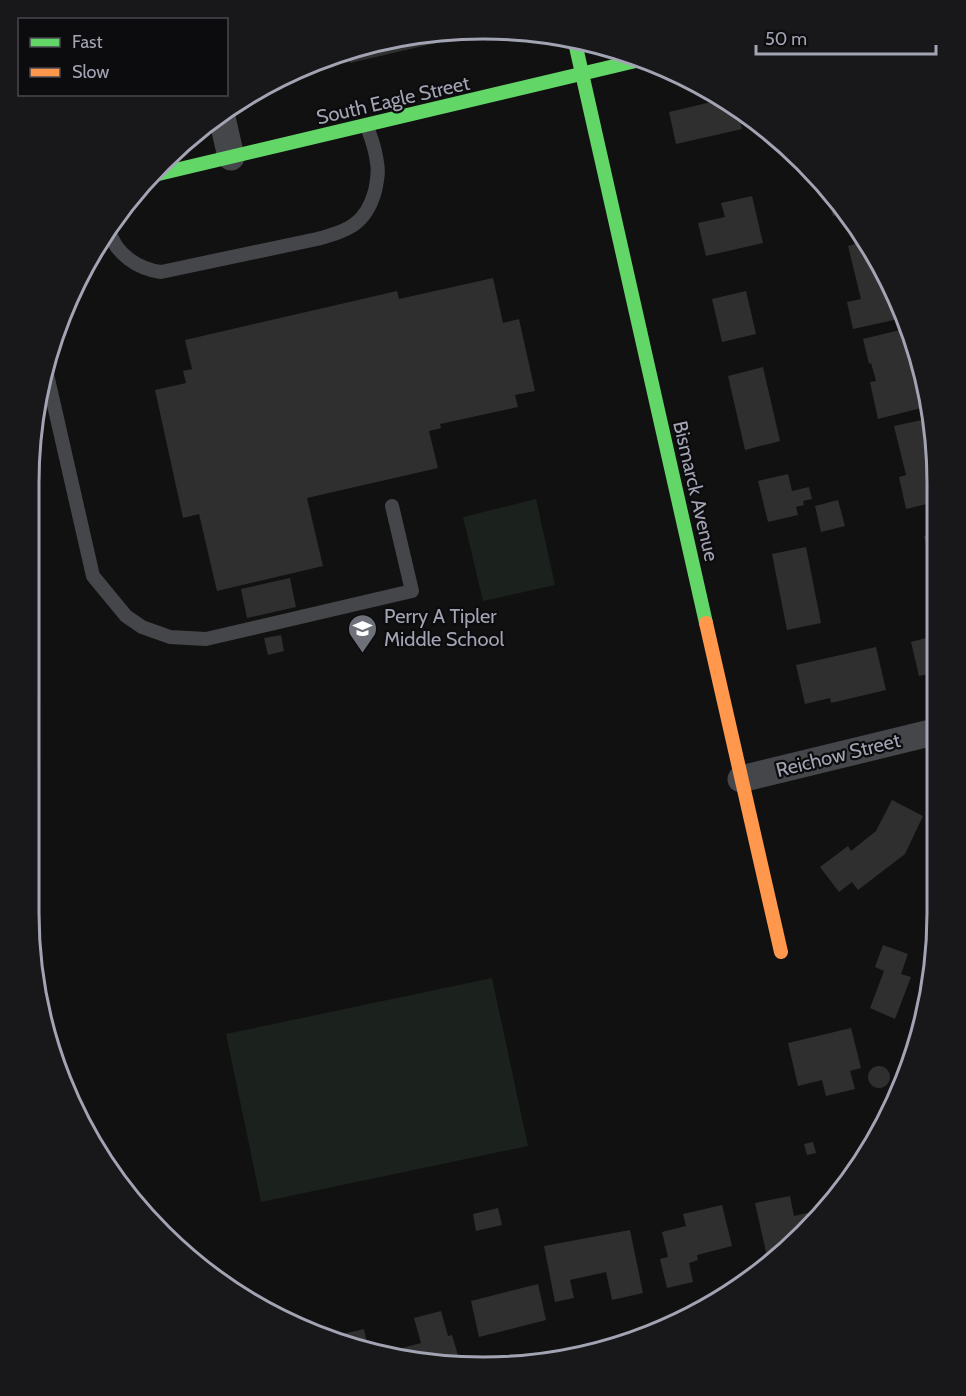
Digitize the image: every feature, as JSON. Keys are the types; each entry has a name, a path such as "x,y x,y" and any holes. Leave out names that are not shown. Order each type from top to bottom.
{"street":[{"name":"Bismarck Avenue","path":"577,49 780,952"},
{"name":"South Eagle Street","path":"166,173 627,63"},
{"path":"223,123 231,158"},
{"name":"Reichow Street","path":"741,779 927,734"}],"lane":[{"path":"113,237 129,260 161,272 317,239 343,231 353,226 368,211 378,177 378,162 367,126"},
{"path":"50,387 93,576 126,616 142,627 159,634 180,638 217,637 412,591 392,506"}],"shaded area":[{"path":"536,499 555,585 483,601 463,517"},
{"path":"492,978 528,1146 261,1202 226,1034"}],"building":[{"path":"436,43 350,63 349,60 368,54"},
{"path":"711,102 740,121 742,129 676,144 669,112"},
{"path":"752,196 763,243 706,256 698,223 725,217 721,203"},
{"path":"857,243 868,261 895,320 853,329 847,302 861,299 848,246"},
{"path":"493,278 503,323 519,319 535,391 515,395 518,407 440,424 441,428 429,431 438,468 307,498 323,566 217,591 199,514 183,518 155,390 186,383 183,371 192,369 185,340 397,291 399,299"},
{"path":"746,291 756,334 722,342 712,299"},
{"path":"899,330 912,368 920,408 878,419 870,382 876,381 863,339"},
{"path":"763,367 780,441 745,450 728,376"},
{"path":"922,420 926,454 927,504 906,509 899,477 906,475 894,426"},
{"path":"788,474 792,491 809,487 812,499 803,501 804,505 796,507 798,515 768,522 758,481"},
{"path":"838,500 845,526 821,532 815,506"},
{"path":"806,547 821,623 787,630 772,554"},
{"path":"290,578 296,607 247,618 241,589"},
{"path":"281,635 284,651 268,655 264,638"},
{"path":"927,638 927,674 919,676 911,642"},
{"path":"876,647 886,690 831,703 830,698 805,704 796,665"},
{"path":"892,800 923,816 905,854 858,890 852,882 839,892 820,867 848,846 851,851 876,831"},
{"path":"883,945 908,954 901,974 911,977 895,1019 870,1008 884,971 875,967"},
{"path":"851,1028 861,1068 850,1071 855,1089 826,1096 822,1080 798,1086 788,1043"},
{"path":"879,1066 887,1069 890,1077 887,1085 879,1088 871,1085 868,1077 871,1069"},
{"path":"813,1142 816,1153 807,1155 804,1144"},
{"path":"790,1196 794,1216 811,1212 767,1254 755,1203"},
{"path":"722,1205 732,1246 697,1255 698,1260 689,1263 693,1282 667,1288 660,1259 668,1257 662,1232 686,1226 683,1214"},
{"path":"498,1208 502,1225 476,1231 473,1214"},
{"path":"630,1230 643,1293 612,1300 606,1272 570,1280 574,1298 555,1302 544,1246"},
{"path":"538,1284 546,1320 479,1337 471,1301"},
{"path":"441,1311 448,1336 452,1335 458,1356 400,1349 421,1343 414,1318"},
{"path":"364,1329 367,1342 343,1334"}],"traffic: fast":[{"path":"577,49 706,623"},
{"path":"166,172 626,63"}],"traffic: slow":[{"path":"706,623 781,952"}],"place":[{"name":"Perry A Tipler Middle School","path":"363,654"}]}
